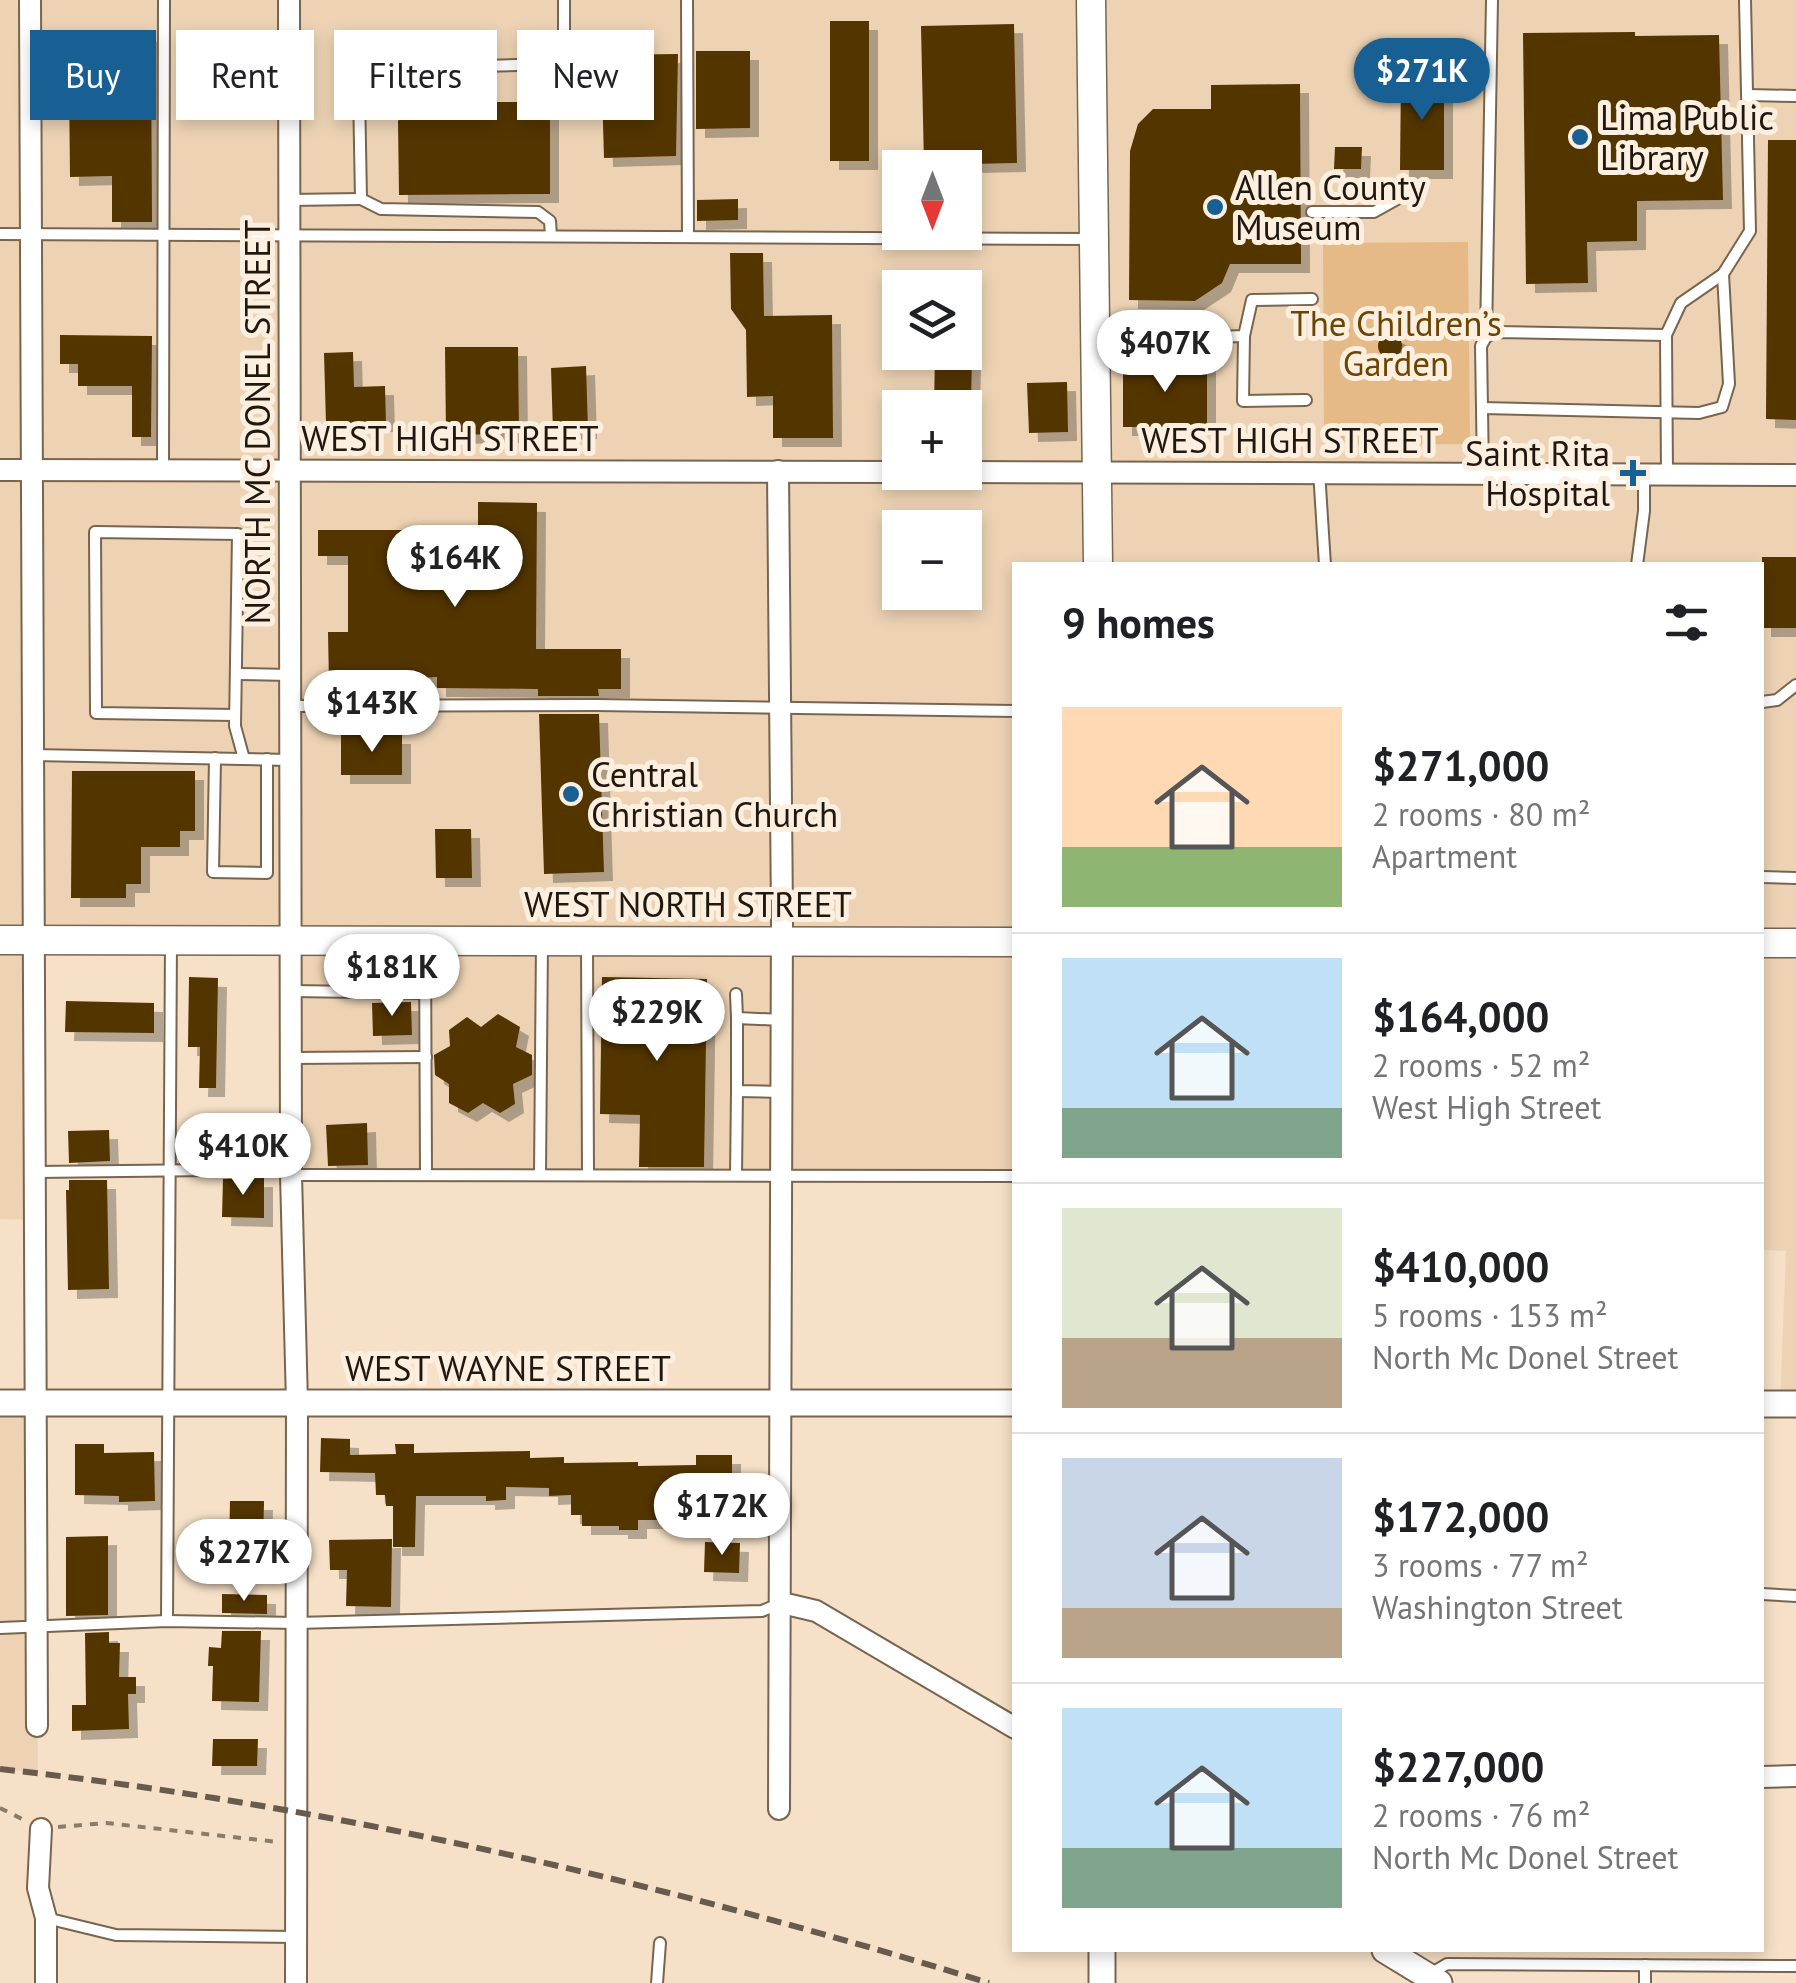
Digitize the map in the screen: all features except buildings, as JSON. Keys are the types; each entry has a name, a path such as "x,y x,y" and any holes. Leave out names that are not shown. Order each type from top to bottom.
{"main road":[{"path":"1091,0 1098,562"},
{"name":"WEST NORTH STREET","path":"0,940 1012,942"},
{"path":"1764,943 1796,943"}],"street":[{"path":"30,0 37,1726"},
{"name":"NORTH MC DONEL STREET","path":"289,0 290,1058 297,1403 296,1983"},
{"name":"WEST HIGH STREET","path":"0,470 882,472"},
{"path":"778,471 782,710 779,1810"},
{"name":"WEST HIGH STREET","path":"982,472 1796,474"},
{"name":"WEST WAYNE STREET","path":"0,1402 1012,1403"},
{"path":"1764,1404 1796,1404"},
{"path":"782,1602 816,1611 1012,1726"},
{"path":"1764,1776 1796,1776"},
{"path":"42,1829 38,1888 46,1918 46,1983"},
{"path":"1102,1952 1102,1983"},
{"path":"1387,1952 1433,1979"}],"lane":[{"path":"163,470 164,0"},
{"path":"361,199 359,92 374,69 553,64 564,50 564,0"},
{"path":"686,0 688,237"},
{"path":"1483,472 1481,346 1486,336 1489,246 1492,0"},
{"path":"1667,474 1666,335 1681,304 1723,274 1750,230 1744,0"},
{"path":"1748,94 1796,96"},
{"path":"1312,212 1374,212 1399,198"},
{"path":"289,200 361,199 380,210 538,212 550,221 551,236"},
{"path":"0,234 1095,239"},
{"path":"1482,408 1715,411 1725,402 1728,384 1723,274"},
{"path":"1306,400 1243,401 1244,336 1252,300 1312,299"},
{"path":"1486,336 1522,331 1666,335"},
{"path":"1095,341 1244,336"},
{"path":"1319,472 1324,562"},
{"path":"1638,562 1644,474"},
{"path":"235,715 96,714 95,532 238,534 235,715 244,759"},
{"path":"236,674 290,676"},
{"path":"1764,702 1777,700 1796,685"},
{"path":"290,706 596,705 1012,711"},
{"path":"33,755 290,760"},
{"path":"215,758 214,872 267,873 267,759"},
{"path":"1764,877 1796,878"},
{"path":"167,1621 171,940"},
{"path":"425,941 426,1174"},
{"path":"587,941 588,1174"},
{"path":"540,1174 542,942"},
{"path":"290,991 426,993"},
{"path":"736,994 736,1174"},
{"path":"737,1018 782,1020"},
{"path":"290,1058 426,1057"},
{"path":"738,1091 782,1092"},
{"path":"35,1172 1012,1176"},
{"path":"1764,1594 1796,1596"},
{"path":"0,1628 167,1621 296,1623 762,1612 782,1602"},
{"path":"46,1918 116,1935 296,1936"},
{"path":"658,1983 660,1943"},
{"path":"1433,1979 1447,1964 1796,1966"},
{"path":"1646,1966 1646,1983"}],"path":[{"path":"0,1808 42,1829 106,1824 297,1844"}],"shaded area":[{"path":"0,0 1796,0 1796,1404 1780,1404 1786,1251 1764,1250 1764,562 1012,562 1012,1181 782,1183 291,1175 290,941 35,940 35,1220 0,1219"},
{"path":"0,1403 36,1403 38,1773 0,1769"}],"green space":[{"name":"The Children’s Garden","path":"1468,242 1470,444 1324,445 1323,243"}],"railway":[{"path":"0,1769 251,1804 500,1853 746,1913 989,1983"}],"place":[{"name":"Lima Public Library","path":"1580,137"},
{"name":"Allen County Museum","path":"1215,207"},
{"name":"Saint Rita Hospital","path":"1633,473"},
{"name":"Central Christian Church","path":"571,794"}]}
